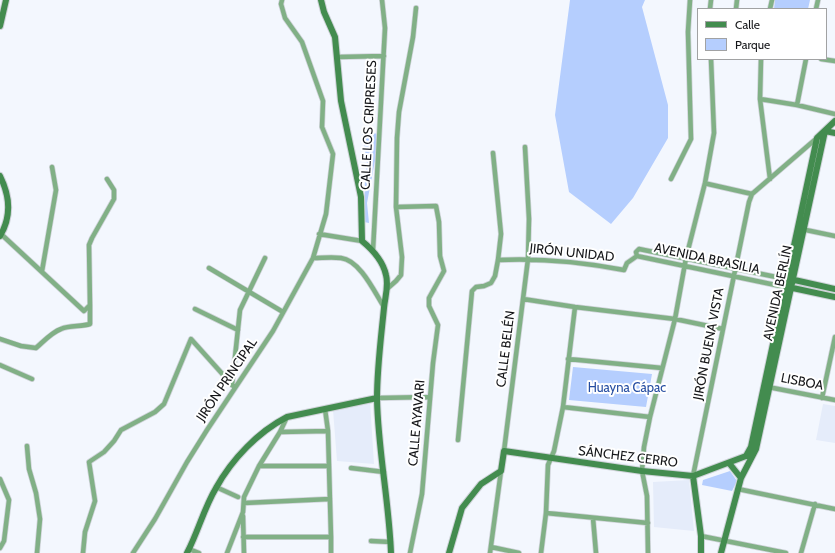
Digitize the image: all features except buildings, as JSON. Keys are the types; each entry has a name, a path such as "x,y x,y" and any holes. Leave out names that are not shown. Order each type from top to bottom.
{"street":[{"path":"0,26 6,0"},
{"name":"JIRÓN PRINCIPAL","path":"133,553 155,519 187,462 283,312 312,258 326,214 333,154 322,127 323,101 302,42 285,18 281,4 282,0"},
{"path":"321,0 324,12 335,37 341,101 361,197 362,241"},
{"name":"CALLE LOS CRIPRESES","path":"373,250 386,28 382,0"},
{"path":"671,179 691,139 688,32 690,0"},
{"path":"388,288 401,275 402,257 396,207 397,138 399,112 413,37 416,8"},
{"path":"338,57 384,56"},
{"path":"648,553 647,496 642,471 644,447 650,417 675,319 684,266 705,183 714,133 711,60"},
{"path":"761,60 760,99 770,179"},
{"path":"797,105 806,60"},
{"path":"760,99 797,105 835,114"},
{"path":"708,184 752,194 835,121"},
{"path":"825,131 835,133"},
{"name":"AVENIDA BERLÍN","path":"800,229 825,131"},
{"name":"AVENIDA BERLÍN","path":"721,553 741,478 749,457 756,449 817,138"},
{"name":"CALLE BELÉN","path":"490,553 528,259 529,219 525,147"},
{"path":"458,440 472,291 476,287 491,283 495,276 498,260 501,234 493,153"},
{"path":"42,271 56,190 52,167"},
{"path":"0,176 7,193 9,206 9,211 1,235 84,311 90,305"},
{"path":"0,339 21,346 36,348 56,331 62,328 82,327 90,324 89,245 114,199 114,190 107,179"},
{"name":"JIRÓN BUENA VISTA","path":"694,476 735,268 752,194"},
{"name":"CALLE AYAVARI","path":"396,207 436,206 439,222 440,256 444,271 431,296 429,306 438,325 422,494 410,553"},
{"path":"800,229 835,236"},
{"path":"319,234 362,241 373,250 386,274 388,288 384,307 378,363 377,398 379,437 384,472 391,553"},
{"name":"AVENIDA BRASILIA","path":"835,289 639,249 636,252 637,256 835,297"},
{"name":"JIRÓN UNIDAD","path":"498,260 528,259 591,264 624,270 626,263 637,256"},
{"path":"234,387 240,310 265,258"},
{"path":"312,258 343,258 355,265 362,272 384,307"},
{"path":"209,268 283,312"},
{"path":"523,299 675,319 723,329"},
{"path":"541,553 546,513 548,465 554,451 563,407 575,307"},
{"path":"195,308 238,330"},
{"path":"822,398 834,350 835,337"},
{"path":"82,553 85,532 95,501 89,462 104,452 121,430 155,412 164,404 191,339 234,387"},
{"path":"568,359 662,368"},
{"path":"0,366 32,379"},
{"name":"LISBOA","path":"767,387 835,400"},
{"path":"199,553 188,551 216,487 240,455 259,435 274,424 287,417 377,398 430,397"},
{"path":"563,407 650,417"},
{"path":"325,409 328,431 331,553"},
{"path":"244,553 244,497 259,466 280,432 287,417"},
{"path":"280,432 328,431"},
{"path":"27,446 29,469 36,493 40,519 37,553"},
{"name":"SÁNCHEZ CERRO","path":"504,451 642,471 694,476 749,457"},
{"path":"730,463 741,478"},
{"path":"259,466 328,466"},
{"path":"351,468 384,472"},
{"path":"449,553 462,508 481,484 501,470"},
{"path":"694,476 701,536 701,553"},
{"path":"0,479 9,500 4,541 0,548"},
{"path":"216,487 238,497"},
{"path":"738,489 835,509"},
{"path":"244,503 330,499"},
{"path":"801,553 815,504"},
{"path":"227,553 243,512"},
{"path":"546,513 648,523"},
{"path":"593,518 596,553"},
{"path":"701,536 786,553"},
{"path":"243,537 331,537"},
{"path":"371,541 391,542"},
{"path":"491,547 519,553"}],"shaded area":[{"path":"370,402 374,464 337,461 333,410"},
{"path":"823,404 835,406 835,443 816,440"},
{"path":"689,480 694,531 654,527 653,482"}],"green space":[{"path":"570,0 645,0 642,7 668,105 668,138 633,198 611,224 569,192 555,115"},
{"path":"775,0 810,0 808,8 774,8"},
{"path":"362,132 380,134 367,203 369,223 364,222 367,163"},
{"name":"Huayna Cápac","path":"573,367 652,374 646,407 569,400"},
{"path":"730,471 737,481 732,491 702,485 703,480"}]}
